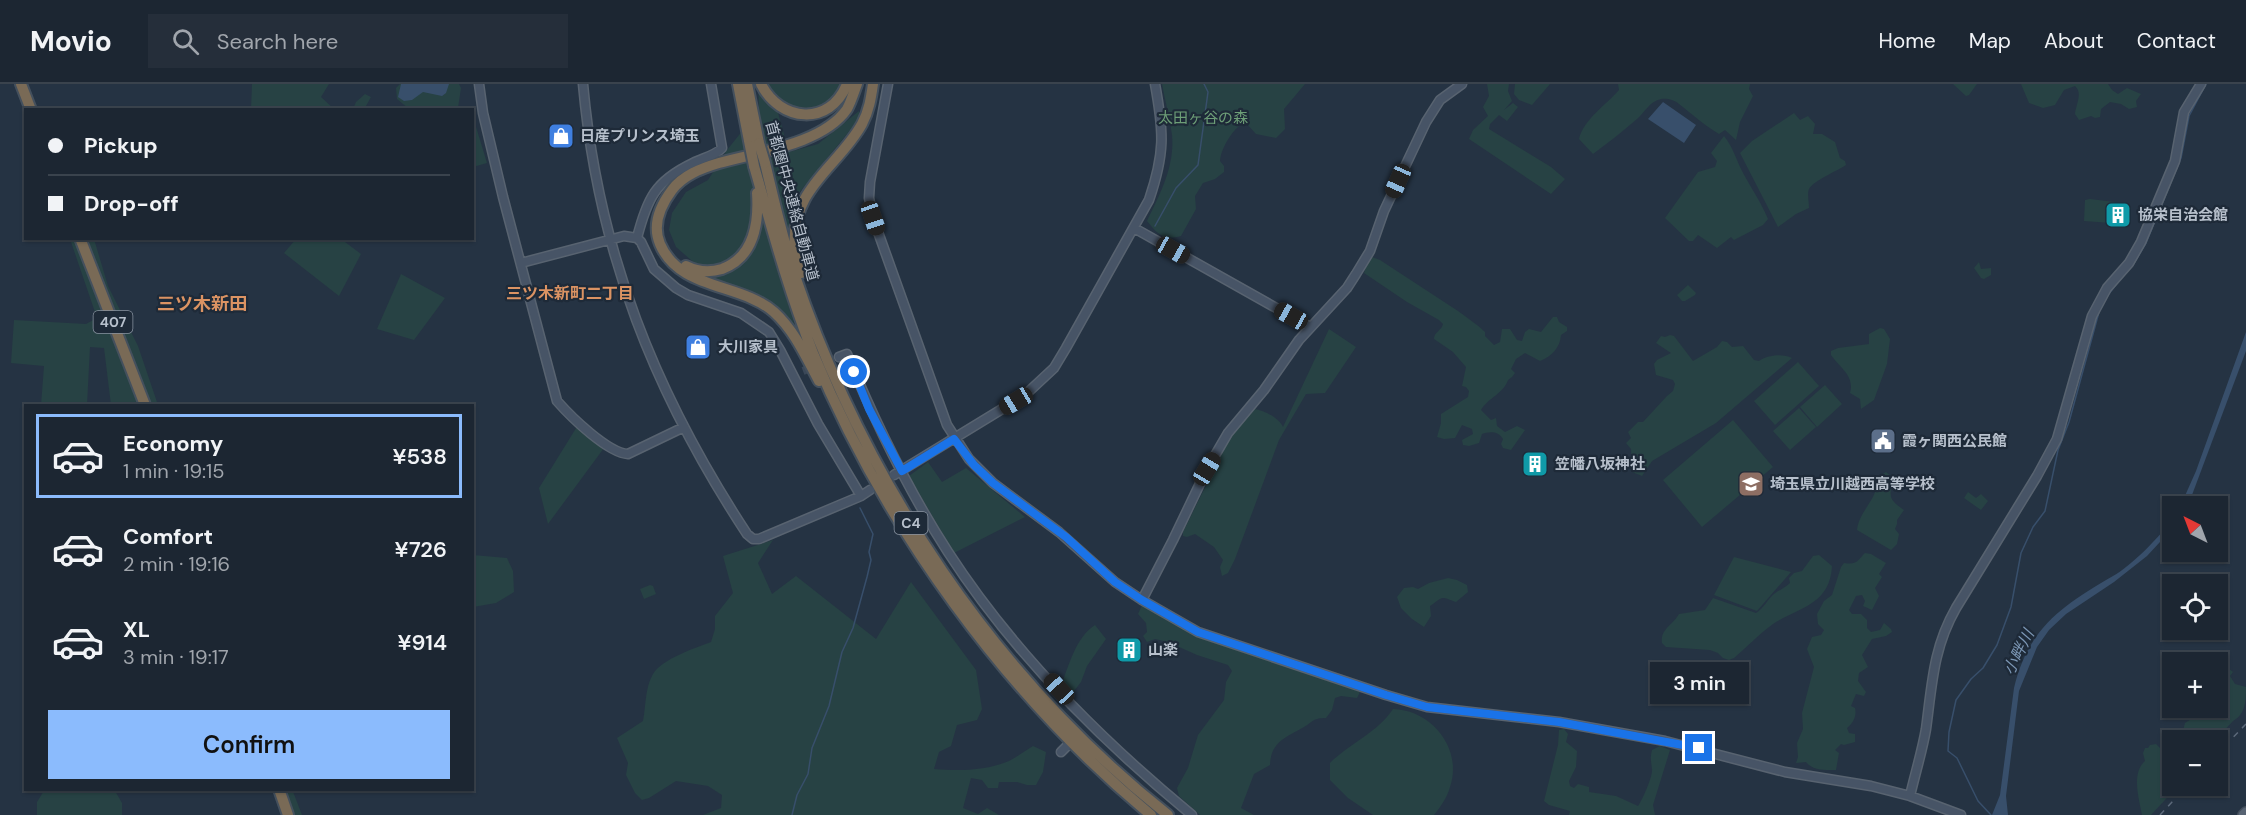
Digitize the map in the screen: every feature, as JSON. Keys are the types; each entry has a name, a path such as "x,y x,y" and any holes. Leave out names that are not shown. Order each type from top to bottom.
{"highway":[{"path":"21,84 30,108"},
{"name":"首都圏中央連絡自動車道","path":"738,84 755,144 790,291 813,352 874,477 912,543 989,649 1050,719 1108,777 1151,815"},
{"name":"首都圏中央連絡自動車道","path":"747,84 755,144"},
{"path":"761,84 770,99 782,109 795,114 808,115 833,105 843,94 847,84"},
{"path":"857,84 847,109 833,124 813,136 690,174 675,186 665,199 658,216 657,236 664,252 675,266 699,279 749,297 773,311 792,332 874,477"},
{"path":"760,165 755,228 750,244 742,256 729,266 716,271 702,272 687,267 668,248 663,232 663,216 673,197 683,187 699,177 732,164 818,139 844,120 854,106 863,84"},
{"path":"812,321 795,245 797,218 809,188 862,124 871,103 873,84"},
{"name":"首都圏中央連絡自動車道","path":"760,165 812,321 860,432 893,494 970,610 1034,688 1068,724 1168,815"},
{"name":"407","path":"81,240 145,404"},
{"path":"280,791 288,815"}],"street":[{"path":"479,84 483,113 498,176 557,401 567,413 613,450 623,454 628,454 682,428"},
{"path":"583,84 595,178 609,240 628,300 652,363 682,428 747,534 753,539 759,539 861,496 870,490"},
{"path":"637,238 647,203 663,182 684,167 717,153 722,148 711,84"},
{"path":"888,84 869,198 884,249 944,418 954,439 974,465 993,483 1059,532 1107,575 1142,600 1198,632 1427,707 1533,719 1665,741 1785,772 1861,784 1910,796 1961,815"},
{"path":"898,473 1025,395 1054,368 1149,200 1163,145 1162,120 1155,84"},
{"path":"1142,600 1207,469 1228,433 1264,390 1310,327 1347,288 1370,251 1388,202 1426,123 1440,100 1461,84"},
{"path":"1910,796 1925,730 1934,662 1945,630 2057,439 2092,316 2107,288 2129,263 2141,242 2175,161 2184,112 2201,84"},
{"path":"1134,228 1310,327"},
{"path":"521,263 624,236 637,238 642,242 654,269 676,288 688,295 741,313 769,332 794,375 818,424 861,496"},
{"path":"839,357 847,354 898,473 948,552 986,605 1034,663 1091,724 1142,774 1192,815"},
{"path":"794,375 803,371"},
{"path":"1083,731 1091,724"}],"green space":[{"path":"252,84 329,84 321,97 333,108 251,108"},
{"path":"400,84 459,84 461,88 458,108 408,108 397,99 396,88"},
{"path":"758,84 844,84 830,101 811,109 791,108 773,95 789,152 818,144 859,111 860,118 798,194 792,229 773,257 796,329 774,307 714,280 676,247 669,230 672,213 686,192 708,180 727,150 759,110"},
{"name":"太田ヶ谷の森","path":"1162,84 1305,84 1284,109 1285,129 1276,138 1256,134 1245,122 1232,134 1221,156 1220,161 1224,166 1224,172 1215,179 1203,183 1195,196 1196,209 1181,236 1170,238 1154,230 1147,221 1165,180 1171,158 1172,135"},
{"path":"1487,84 1509,84 1508,91 1512,101 1504,110 1513,103 1518,107 1507,121 1499,115 1490,124 1489,129 1551,167 1565,179 1551,194 1469,139 1473,130 1488,116 1483,107 1489,96"},
{"path":"1515,84 1550,84 1532,105 1519,100 1514,94"},
{"path":"1618,84 1750,84 1749,89 1753,96 1740,122 1736,140 1725,130 1719,134 1714,131 1675,101 1663,99 1651,104 1637,119 1593,154 1579,139 1590,119 1619,90"},
{"path":"1953,84 1977,84 1966,96"},
{"path":"2021,84 2108,84 2118,94 2127,88 2141,94 2136,101 2137,107 2129,109 2121,104 2110,102 2101,109 2100,117 2091,116 2079,120 2075,114 2079,92 2075,86 2064,90 2055,105 2043,108 2029,103"},
{"path":"365,94 371,97 367,108 353,108 356,102"},
{"path":"1794,113 1800,120 1808,116 1815,124 1813,134 1822,134 1835,142 1840,158 1845,161 1846,165 1811,186 1808,193 1809,208 1778,227 1740,153 1752,141"},
{"path":"474,120 487,163 474,167"},
{"path":"1724,136 1768,219 1763,225 1734,240 1731,237 1717,248 1698,235 1693,241 1689,241 1665,218 1698,172 1715,167 1717,161 1711,153"},
{"path":"2085,200 2115,202 2111,223 2084,221"},
{"path":"70,240 94,240 108,286 138,346 158,404 111,404 104,348 90,347 87,404 41,404 44,366 11,363 14,320 86,324 97,318"},
{"path":"295,240 342,240 361,254 339,296 284,253"},
{"path":"1372,257 1458,311 1485,332 1485,336 1494,345 1500,342 1502,329 1510,329 1517,340 1522,341 1525,332 1529,329 1541,332 1553,317 1557,317 1559,322 1567,327 1567,331 1561,335 1557,348 1548,357 1540,361 1525,353 1516,359 1511,369 1515,373 1481,410 1491,420 1496,418 1497,426 1505,432 1517,426 1525,430 1511,450 1503,448 1501,444 1503,439 1494,432 1482,434 1479,443 1463,445 1462,440 1473,434 1472,429 1462,425 1455,438 1437,437 1441,414 1468,397 1469,391 1462,386 1466,367 1453,352 1434,339 1443,324 1439,320 1364,273 1368,260"},
{"path":"1979,262 1981,269 1991,268 1991,275 1984,279 1974,268"},
{"path":"401,274 445,298 414,340 377,329"},
{"path":"1688,285 1696,293 1682,301 1677,295"},
{"path":"1880,328 1884,329 1890,339 1887,364 1874,400 1861,409 1860,399 1850,393 1849,377 1831,355 1831,351 1869,344 1869,334"},
{"path":"1329,329 1356,347 1325,393 1306,394 1279,440 1235,559 1228,573 1222,576 1220,567 1223,560 1214,547 1195,534 1183,536 1183,532 1230,437 1254,409 1271,415 1283,427"},
{"path":"1661,336 1674,336 1693,361 1717,347 1722,341 1732,347 1743,346 1754,360 1759,361 1775,355 1792,358 1716,423 1652,461 1642,476 1632,472 1631,449 1626,443 1631,438 1628,432 1638,422 1643,422 1673,391 1675,384 1673,380 1656,375 1654,364 1671,353 1656,343"},
{"path":"1798,362 1819,386 1775,425 1754,401"},
{"path":"1825,385 1842,404 1817,427 1800,407"},
{"path":"1799,408 1816,427 1790,450 1773,431"},
{"path":"1733,420 1773,467 1702,527 1663,480"},
{"path":"578,425 604,448 548,524 539,488"},
{"path":"928,462 942,482 966,468 1025,517 954,553 909,476"},
{"path":"1886,472 1893,478 1892,500 1904,510 1897,520 1895,529 1899,534 1897,544 1891,550 1857,530 1861,516 1873,498 1877,477"},
{"path":"1968,492 1976,498 1981,494 1988,501 1981,510 1964,498"},
{"path":"773,540 758,563 772,594 796,576 876,639 911,582 976,670 982,709 977,720 957,725 951,746 939,752 934,769 962,770 991,767 1009,761 1033,746 1046,752 1043,772 1036,785 999,782 998,788 988,788 982,780 971,778 963,808 978,814 987,808 999,815 703,815 721,808 722,795 708,786 676,781 642,800 635,793 626,775 628,763 617,738 643,721 648,685 657,669 679,655 711,642 715,629 715,616 733,593 723,556"},
{"path":"1865,553 1886,563 1879,574 1882,577 1875,588 1879,596 1872,610 1863,606 1865,601 1862,595 1856,596 1849,610 1852,614 1861,614 1867,620 1867,628 1871,632 1880,630 1884,623 1892,632 1872,639 1862,655 1868,667 1859,673 1858,681 1866,692 1864,696 1856,694 1851,706 1855,708 1855,717 1847,728 1849,733 1855,734 1855,742 1841,744 1835,750 1839,753 1836,770 1812,767 1806,762 1796,763 1797,743 1803,729 1802,713 1814,667 1807,649 1812,637 1821,635 1824,630 1818,624 1817,614 1824,601 1832,595 1844,563 1856,562"},
{"path":"474,555 507,558 513,571 514,592 496,603 474,607"},
{"path":"1819,555 1832,566 1826,589 1811,603 1773,624 1734,658 1729,660 1723,658 1710,650 1666,647 1662,643 1663,634 1679,614 1705,610 1713,598 1756,613 1774,594 1790,583 1789,578 1794,573 1802,571 1813,556"},
{"path":"1734,557 1791,572 1757,611 1714,595"},
{"path":"1448,578 1467,585 1468,592 1456,602 1442,598 1430,606 1431,616 1424,627 1401,608 1397,597 1404,588 1418,589 1429,583"},
{"path":"653,586 656,594 644,599 640,589"},
{"path":"1143,603 1171,619 1360,692 1357,698 1341,696 1335,698 1332,710 1326,718 1314,720 1277,745 1273,750 1270,765 1254,774 1241,808 1254,815 1200,815 1179,796 1177,788 1188,768 1198,735 1224,700 1226,682 1232,671 1228,665 1168,642 1155,639 1147,642 1143,636 1147,632 1146,623 1138,614"},
{"path":"1095,625 1106,639 1087,666 1081,682 1071,695 1061,686 1078,644 1088,630"},
{"path":"2228,668 2233,672 2230,676 2235,684 2246,687 2241,715 2224,730 2183,730 2185,723 2193,718 2228,718"},
{"path":"1393,709 1420,716 1432,724 1448,746 1453,773 1447,795 1434,815 1373,815 1348,798 1330,780 1330,763 1379,725"},
{"path":"1564,729 1568,734 1566,742 1577,751 1576,767 1569,781 1570,786 1574,788 1578,784 1589,787 1589,792 1616,796 1638,806 1651,777 1652,750 1660,746 1670,750 1653,805 1655,815 1569,815 1570,811 1549,805 1544,801 1558,745 1559,730"},
{"path":"2156,744 2160,748 2162,747 2162,796 2169,796 2151,815 2142,815 2137,779 2138,772 2145,761 2143,753 2150,745"},
{"path":"44,791 115,791 122,803 122,815 37,815 37,802"},
{"path":"279,791 293,791 302,815 286,815"}],"water":[{"path":"401,84 449,84 446,93 442,96 423,92 412,100 404,101 398,97"},
{"path":"1663,102 1696,125 1684,143 1648,119"},
{"path":"2246,332 2246,351 2192,496 2185,496"},
{"path":"2162,532 2162,540 2147,556 2114,582 2066,614 2049,630 2037,647 2019,691 2006,796 2008,815 1992,815 2000,795 2014,688 2028,649 2038,634 2063,608 2120,571"}],"waterway":[{"path":"1155,226 1176,188 1198,165 1208,92 1204,84"},
{"path":"2133,265 2146,243 2181,158 2189,116 2206,84"},
{"path":"2108,295 2118,282"},
{"path":"1991,815 1978,801 1957,758 1948,751 1949,732 1956,700 1971,679 1983,668 1997,645 2011,607 2021,553 2033,527 2045,511 2058,450 2069,422 2099,312"},
{"path":"792,815 797,795 808,774 812,748 829,706 842,652 853,628 871,560 869,552 873,534 860,508"}],"tunnel":[{"path":"803,371 839,357"}],"railway":[{"path":"2228,743 2246,724"},
{"path":"2160,815 2178,796"}],"place":[{"name":"日産プリンス埼玉","path":"561,136"},
{"name":"協栄自治会館","path":"2118,215"},
{"name":"大川家具","path":"698,347"},
{"name":"霞ヶ関西公民館","path":"1883,441"},
{"name":"笠幡八坂神社","path":"1535,464"},
{"name":"埼玉県立川越西高等学校","path":"1751,484"},
{"name":"山楽","path":"1129,650"}],"district":[{"name":"三ツ木新町二丁目","path":"570,293"},
{"name":"三ツ木新田","path":"202,304"}],"route":[{"path":"854,372 869,409 902,471 954,439 974,465 993,483 1066,537 1115,582 1198,632 1427,707 1559,722 1699,748"}],"water label":[{"name":"小畔川","path":"2018,652"}]}
